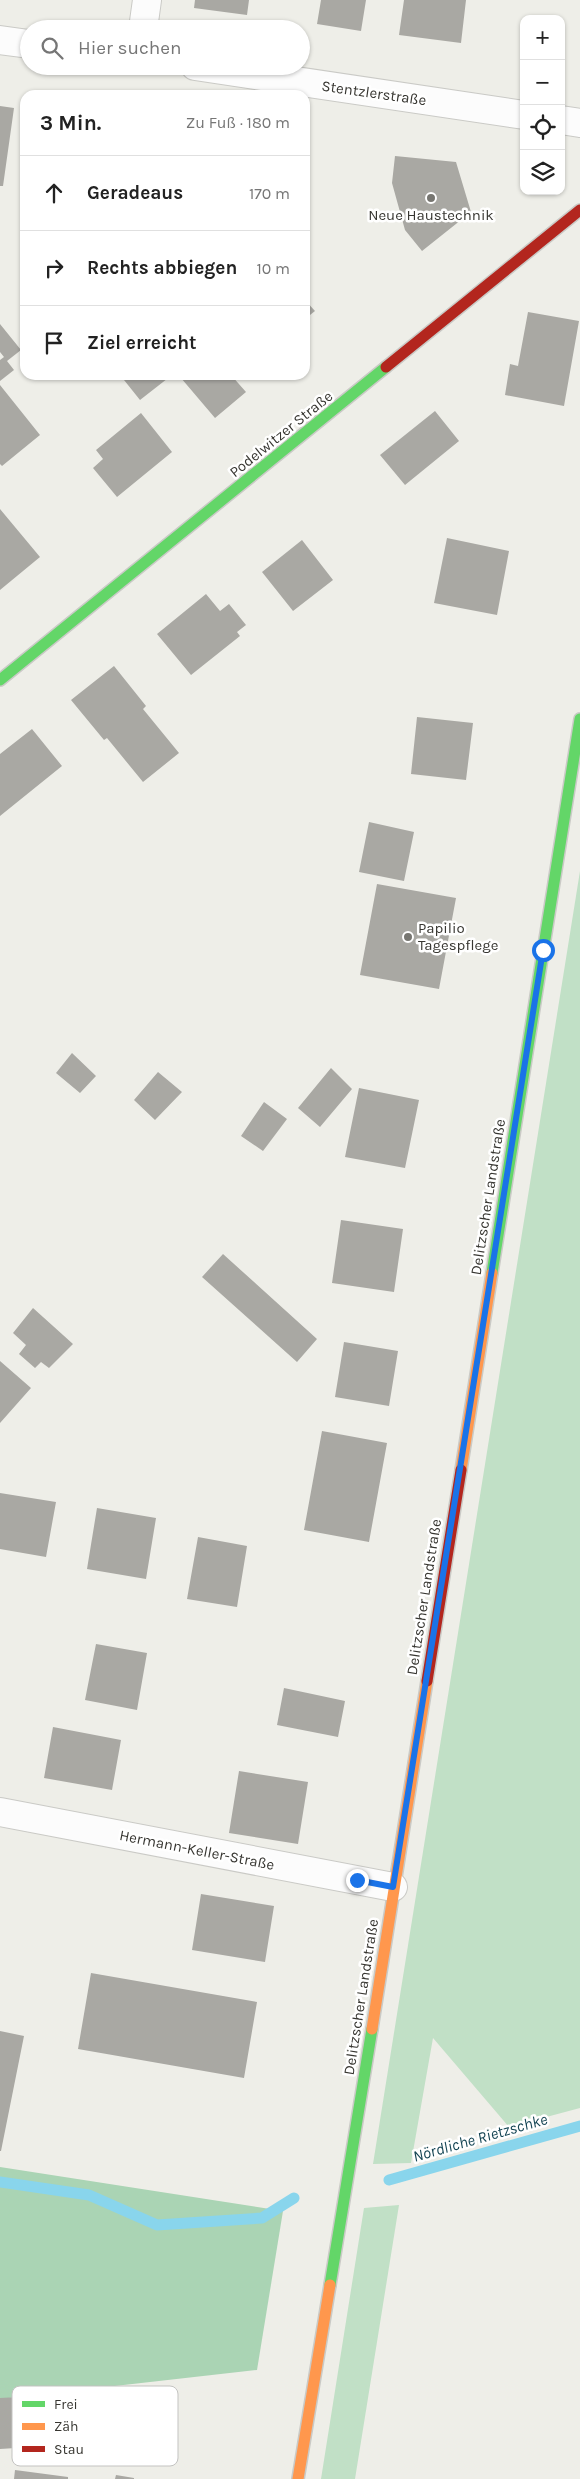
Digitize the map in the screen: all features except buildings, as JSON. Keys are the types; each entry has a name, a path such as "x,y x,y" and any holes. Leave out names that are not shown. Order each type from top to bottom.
{"street":[{"path":"144,20 147,0"},
{"path":"0,40 20,43"},
{"name":"Stentzlerstraße","path":"255,75 520,114"},
{"path":"565,121 580,123"},
{"name":"Podelwitzer Straße","path":"0,680 580,210"},
{"name":"Delitzscher Landstraße","path":"298,2479 351,2162 393,1887 580,719"},
{"name":"Hermann-Keller-Straße","path":"0,1812 393,1887"}],"green space":[{"path":"580,871 580,2108 509,2127 433,2038 411,2163 373,2164"},
{"path":"0,2167 283,2211 257,2370 115,2386 12,2386 12,2398 0,2399"},
{"path":"399,2205 355,2479 321,2479 364,2208"}],"waterway":[{"name":"Nördliche Rietzschke","path":"389,2180 580,2126"},
{"name":"Nördliche Rietzschke","path":"0,2182 89,2195 157,2225 262,2218 294,2198"}],"traffic: fast":[{"path":"0,680 386,367"},
{"path":"492,1273 580,719"},
{"path":"330,2285 372,2029"}],"traffic: slow":[{"path":"461,1470 492,1273"},
{"path":"372,2029 427,1681"},
{"path":"298,2479 330,2285"}],"traffic: jam":[{"path":"386,367 580,210"},
{"path":"427,1681 461,1470"}],"place":[{"name":"Neue Haustechnik","path":"431,198"},
{"name":"Papilio Tagespflege","path":"408,937"}],"route":[{"path":"357,1880 393,1887 543,950"}]}
